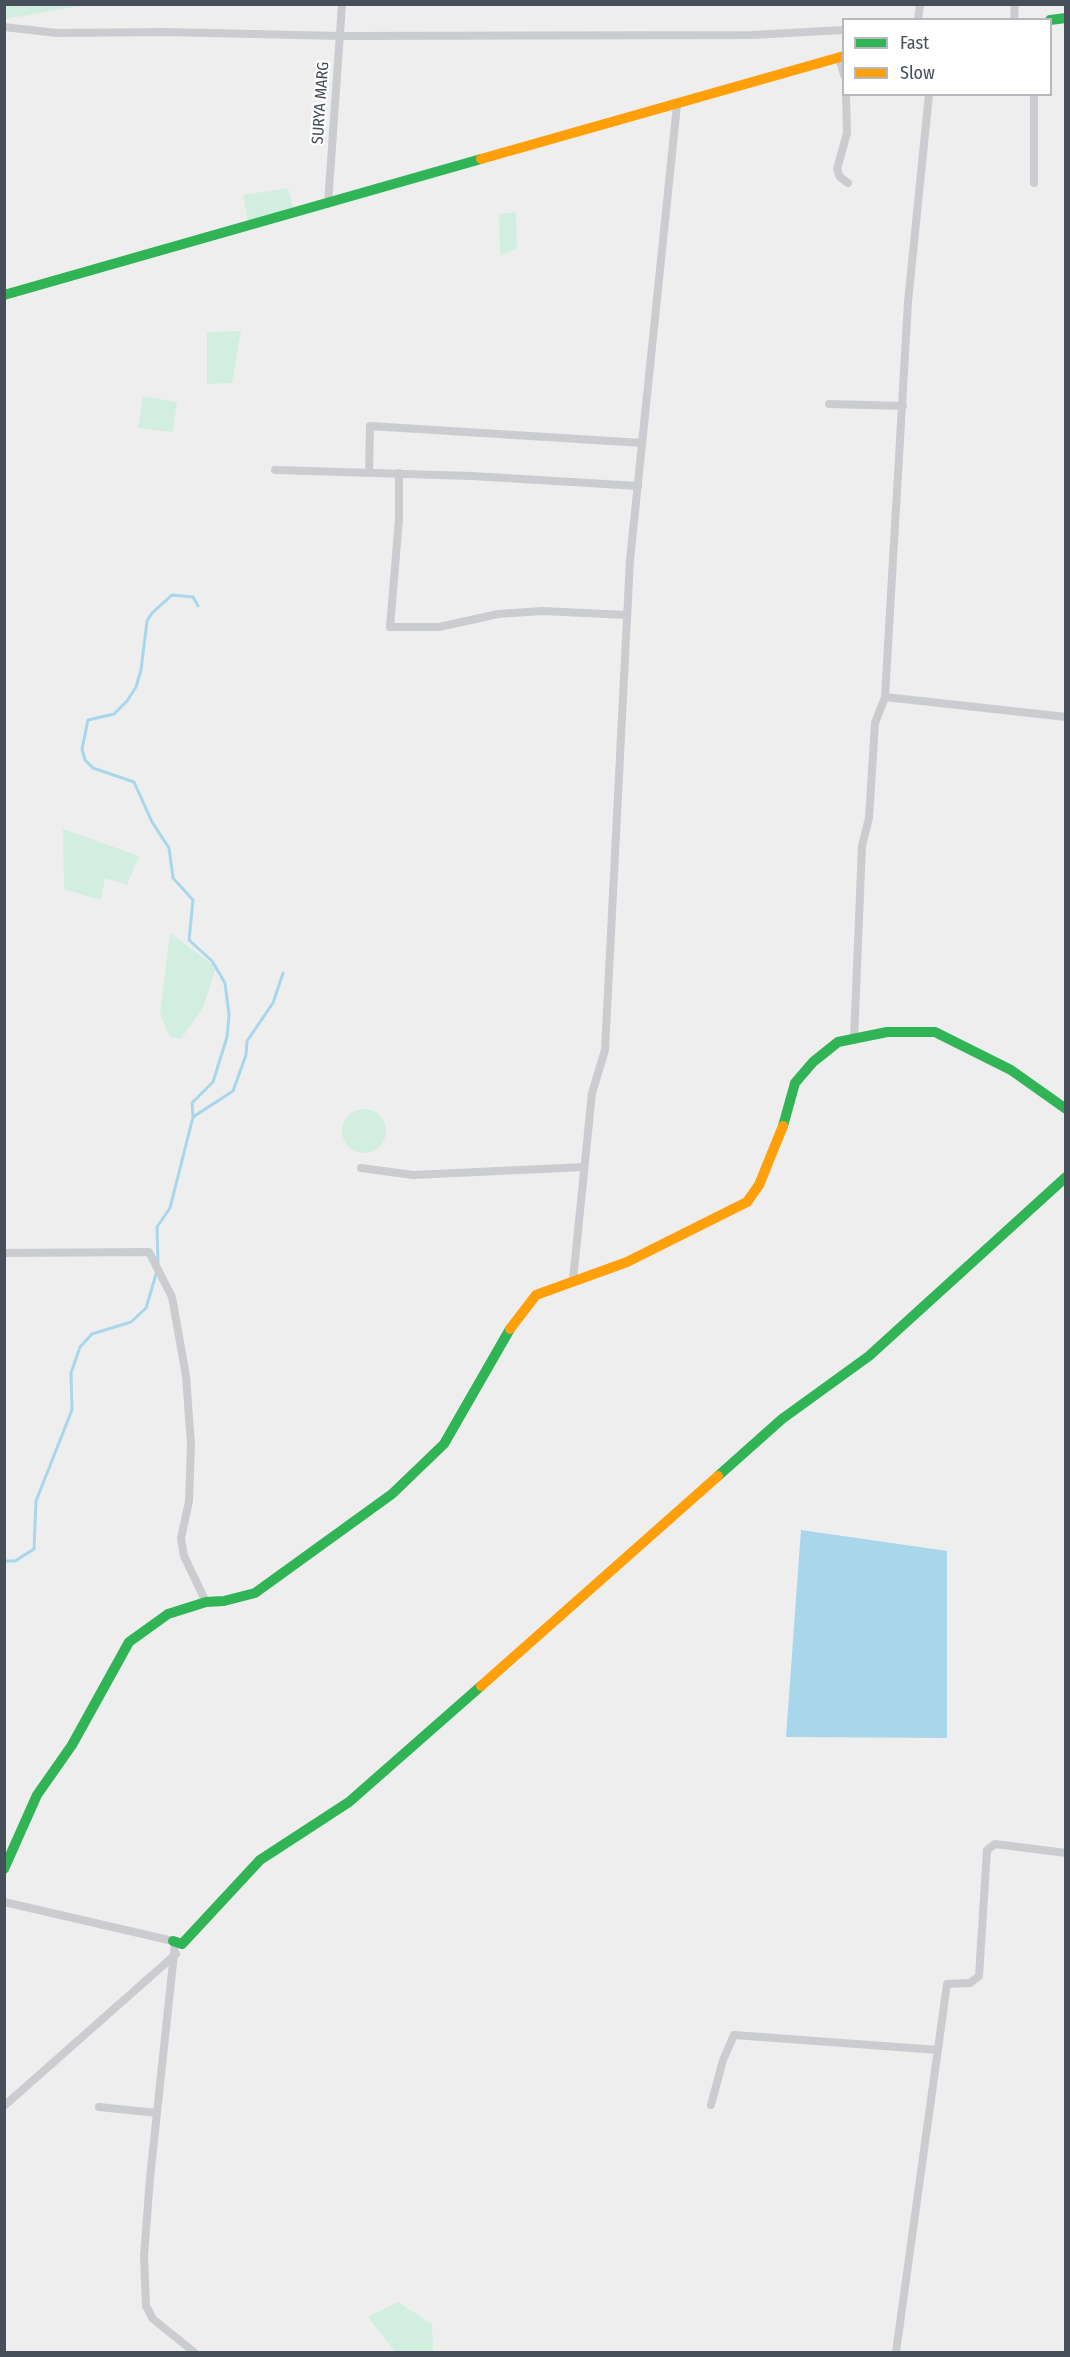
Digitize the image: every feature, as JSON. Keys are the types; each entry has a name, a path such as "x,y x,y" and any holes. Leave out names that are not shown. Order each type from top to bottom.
{"street":[{"name":"SURYA MARG","path":"328,204 342,4"},
{"path":"4,27 57,33 166,32 340,36 751,34 842,30"},
{"path":"4,295 677,105 841,56"},
{"path":"846,96 847,133 837,169 840,177 849,183"},
{"path":"854,1038 862,846 869,818 875,723 885,697 908,302 929,96"},
{"path":"1034,96 1034,183"},
{"path":"573,1280 592,1093 605,1050 627,615 642,443 677,105"},
{"path":"829,404 903,406"},
{"path":"369,472 370,426 642,443"},
{"path":"275,470 399,473 638,486"},
{"path":"399,473 399,519 390,627 439,627 498,614 542,611 627,615"},
{"path":"885,697 1065,717"},
{"path":"4,1869 37,1795 72,1745 129,1642 168,1614 206,1602 224,1601 255,1593 392,1494 444,1444 488,1365 536,1295 627,1262 747,1202 759,1185 775,1146 795,1083 813,1062 838,1042 887,1032 935,1032 1011,1070 1065,1109"},
{"path":"361,1168 413,1175 584,1167"},
{"path":"4,1902 182,1944 260,1860 349,1802 782,1419 869,1356 1065,1177"},
{"path":"4,1253 149,1252 172,1297 186,1376 191,1445 189,1501 181,1538 183,1556 206,1602"},
{"path":"896,2352 946,1984 970,1983 979,1976 987,1850 994,1844 1065,1853"},
{"path":"173,1941 176,1954 162,2052 144,2256 146,2306 153,2319 194,2352"},
{"path":"4,2106 176,1954"},
{"path":"711,2105 723,2060 734,2035 938,2050"},
{"path":"99,2107 157,2113"}],"green space":[{"path":"5,4 85,4 85,5 5,19"},
{"path":"288,188 293,208 248,221 243,195"},
{"path":"516,212 517,248 500,256 499,214"},
{"path":"241,331 232,383 207,384 207,332"},
{"path":"143,396 177,402 173,432 138,428"},
{"path":"63,829 139,856 127,885 105,878 101,900 64,889"},
{"path":"170,933 216,967 203,1008 181,1039 170,1037 160,1014"},
{"path":"364,1109 373,1110 380,1115 385,1122 385,1140 380,1147 373,1152 364,1153 355,1152 348,1147 343,1140 342,1131 343,1122 348,1115 355,1110"},
{"path":"398,2302 432,2324 433,2352 395,2352 368,2317"}],"water":[{"path":"801,1530 947,1551 947,1738 786,1737"}],"waterway":[{"path":"193,1117 192,1103 213,1082 227,1037 229,1015 225,983 212,961 189,940 193,900 173,878 169,848 152,822 134,782 93,768 85,760 82,749 88,720 114,714 127,701 136,687 141,670 147,621 152,613 172,595 193,597 198,606"},
{"path":"158,1264 157,1227 170,1208 193,1117 233,1091 246,1055 247,1041 273,1003 283,973"},
{"path":"4,1561 15,1561 34,1549 36,1501 72,1410 71,1373 80,1347 92,1334 131,1322 146,1308 157,1271"}],"traffic: fast":[{"path":"1052,20 1066,18"},
{"path":"4,295 481,159"},
{"path":"783,1126 795,1083 813,1062 838,1042 887,1032 935,1032 1011,1070 1066,1109"},
{"path":"718,1476 782,1419 869,1356 1066,1177"},
{"path":"4,1869 37,1795 72,1745 129,1642 168,1614 206,1602 224,1601 255,1593 392,1494 444,1444 510,1329"},
{"path":"173,1941 182,1944 260,1860 349,1802 481,1686"}],"traffic: slow":[{"path":"481,159 842,57"},
{"path":"510,1329 536,1295 627,1262 747,1202 759,1185 783,1126"},
{"path":"481,1686 718,1476"}]}
